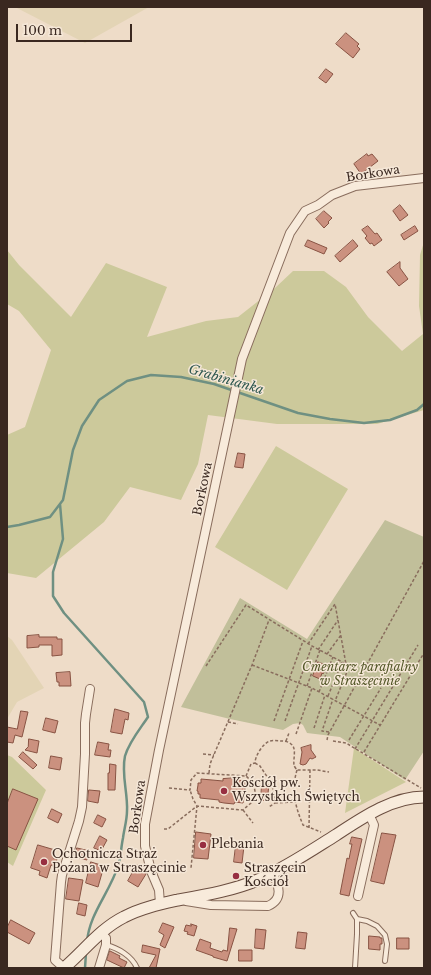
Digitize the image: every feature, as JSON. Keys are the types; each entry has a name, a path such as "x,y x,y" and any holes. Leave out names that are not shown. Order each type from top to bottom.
{"street":[{"name":"Borkowa","path":"160,904 159,890 151,871 145,846 145,824 242,359 290,233 305,211 318,205 332,194 355,186 424,178"},
{"path":"90,689 84,730 85,754 82,807 61,882 55,960 65,967 98,936 118,920 128,915 160,904 238,887 259,879 272,873 369,814 402,800 424,797"},
{"path":"358,896 374,826 369,814"},
{"path":"179,900 210,905 268,906 274,902 279,893 278,884 272,873"},
{"path":"98,936 106,938 106,945 99,968"}],"lane":[{"path":"353,913 357,919 355,968"},
{"path":"357,919 367,921 377,926 385,935 387,944 385,961"},
{"path":"106,945 113,947 129,957 137,968"}],"path":[{"path":"327,740 329,732 424,561"},
{"path":"308,644 335,604 346,664 349,667 322,730 329,732"},
{"path":"206,666 246,605 308,644 346,664"},
{"path":"209,774 210,764 252,665 269,620"},
{"path":"307,686 319,650 338,620"},
{"path":"327,654 340,635"},
{"path":"274,721 303,641"},
{"path":"355,749 418,645"},
{"path":"285,722 312,646"},
{"path":"364,752 424,652"},
{"path":"319,692 333,657"},
{"path":"328,696 342,662"},
{"path":"252,665 312,688 380,725"},
{"path":"296,734 312,688"},
{"path":"349,740 381,688"},
{"path":"314,728 325,695"},
{"path":"228,722 238,724"},
{"path":"286,741 289,733"},
{"path":"246,776 251,764 255,763 259,751 267,742 271,740 286,741 291,743 294,747 295,754 295,802 303,825 321,832"},
{"path":"333,741 346,743 424,790"},
{"path":"203,754 214,755"},
{"path":"255,763 260,766 272,784 275,803"},
{"path":"296,770 317,770 329,772"},
{"path":"309,828 310,770"},
{"path":"164,829 168,829 197,806 243,810 252,802 254,797 255,787 252,781 246,776 197,773 191,780 190,790 197,806 191,868"},
{"path":"169,788 190,790"},
{"path":"269,807 275,803 295,802"},
{"path":"243,810 253,823"}],"shaded area":[{"path":"15,7 149,7 85,43"},
{"path":"424,242 424,410 377,424 277,424 208,415 198,464 181,500 130,487 104,522 36,578 7,573 7,435 25,427 51,350 19,311 7,304 7,250 19,265 71,317 106,263 167,287 147,337 206,321 238,317 275,288 293,271 324,271 346,287 368,317 402,351 423,334 419,306 420,255"},
{"path":"276,446 348,489 287,590 215,547"},
{"path":"7,636 12,640 44,688 17,702 7,719"},
{"path":"354,748 406,782 345,813"},
{"path":"7,755 12,757 46,790 13,866 7,862"}],"green space":[{"name":"Cmentarz parafialny w Straszęcinie","path":"385,520 424,537 424,751 405,780 340,737 307,733 303,725 300,723 293,724 283,730 181,707 240,598 307,639"}],"building":[{"path":"346,33 359,44 357,46 360,49 353,58 336,44"},
{"path":"326,69 333,74 326,83 319,78"},
{"path":"367,154 368,156 372,154 378,161 361,174 354,164"},
{"path":"400,205 408,215 400,221 393,211"},
{"path":"324,211 332,218 324,228 316,219"},
{"path":"368,226 375,234 377,233 382,240 374,246 365,238 367,236 362,230"},
{"path":"415,226 418,231 404,240 401,235"},
{"path":"308,240 327,248 324,254 305,246"},
{"path":"353,240 358,246 340,262 335,256"},
{"path":"400,262 400,268 408,279 399,286 387,272"},
{"path":"238,453 245,454 243,468 235,467"},
{"path":"39,635 39,637 57,637 57,639 62,639 62,655 52,656 52,645 39,645 39,647 27,648 27,636"},
{"path":"318,662 326,665 320,679 313,676"},
{"path":"70,672 71,686 59,686 56,673"},
{"path":"115,709 129,713 128,720 125,719 122,734 111,732"},
{"path":"21,711 28,712 22,737 15,735 13,743 7,742 7,727 17,729"},
{"path":"46,718 58,721 55,733 43,730"},
{"path":"29,739 39,741 37,753 25,750 28,747"},
{"path":"98,742 109,744 108,750 111,750 110,757 95,755"},
{"path":"311,745 311,750 316,757 312,759 310,758 306,764 300,764 302,752 301,748"},
{"path":"23,752 37,765 33,769 19,757"},
{"path":"51,756 62,758 60,770 49,768"},
{"path":"110,764 116,765 115,790 108,790 108,773"},
{"name":"Kościół pw. Wszystkich Świętych","path":"237,778 237,780 245,781 243,803 235,802 234,804 219,802 219,800 200,798 200,794 198,794 198,783 201,783 201,779 223,781 223,779"},
{"path":"262,784 269,785 267,801 261,800"},
{"path":"13,789 38,799 16,850 7,846 7,804"},
{"path":"89,790 100,791 98,803 88,801"},
{"path":"52,809 62,814 58,823 48,818"},
{"path":"98,815 106,819 102,827 94,823"},
{"name":"Plebania","path":"196,832 211,834 208,859 194,858"},
{"path":"382,833 396,835 384,884 371,881"},
{"path":"100,836 107,840 101,851 94,848"},
{"path":"352,837 362,839 349,896 340,894 347,858 349,859"},
{"name":"Ochotnicza Straż Pożana w Straszęcinie","path":"38,845 55,850 53,858 57,859 55,867 51,865 47,878 39,875 40,871 31,868"},
{"path":"236,845 244,846 242,863 234,862"},
{"path":"77,848 90,851 87,860 75,857"},
{"path":"91,862 104,866 98,887 86,883"},
{"path":"137,865 145,870 146,874 138,887 128,881"},
{"path":"69,878 83,880 79,901 66,899"},
{"path":"79,903 87,905 85,916 77,914"},
{"path":"11,920 35,933 29,944 7,932 7,928"},
{"path":"163,923 174,927 165,948 160,945 164,935 159,932"},
{"path":"191,924 197,926 194,936 187,934 188,932 184,931 186,925 191,926"},
{"path":"230,928 237,929 227,961 196,950 200,939 211,943 210,948 222,952 223,950 227,951"},
{"path":"256,929 266,930 264,949 255,948"},
{"path":"298,932 307,933 305,949 296,948"},
{"path":"369,936 382,938 380,950 369,949"},
{"path":"397,938 409,938 409,949 397,949"},
{"path":"143,945 160,949 156,968 149,968 156,955 142,952"},
{"path":"239,950 252,950 252,961 239,961"},
{"path":"110,951 120,956 119,958 127,962 124,968 107,960"}],"waterway":[{"name":"Grabinianka","path":"7,527 50,517 63,500 73,450 82,426 99,400 127,381 151,375 181,377 214,384 298,413 364,423 390,420 417,410 424,404"},
{"path":"60,504 63,539 53,572 53,596 64,613 144,702 148,717 132,741 125,756 124,770 127,814 120,859 114,876 92,922 87,942"},
{"path":"85,968 86,953"}],"place":[{"name":"Kościół pw. Wszystkich Świętych","path":"224,791"},
{"name":"Plebania","path":"203,845"},
{"name":"Ochotnicza Straż Pożana w Straszęcinie","path":"44,862"},
{"name":"Straszęcin Kościół","path":"236,876"}]}
